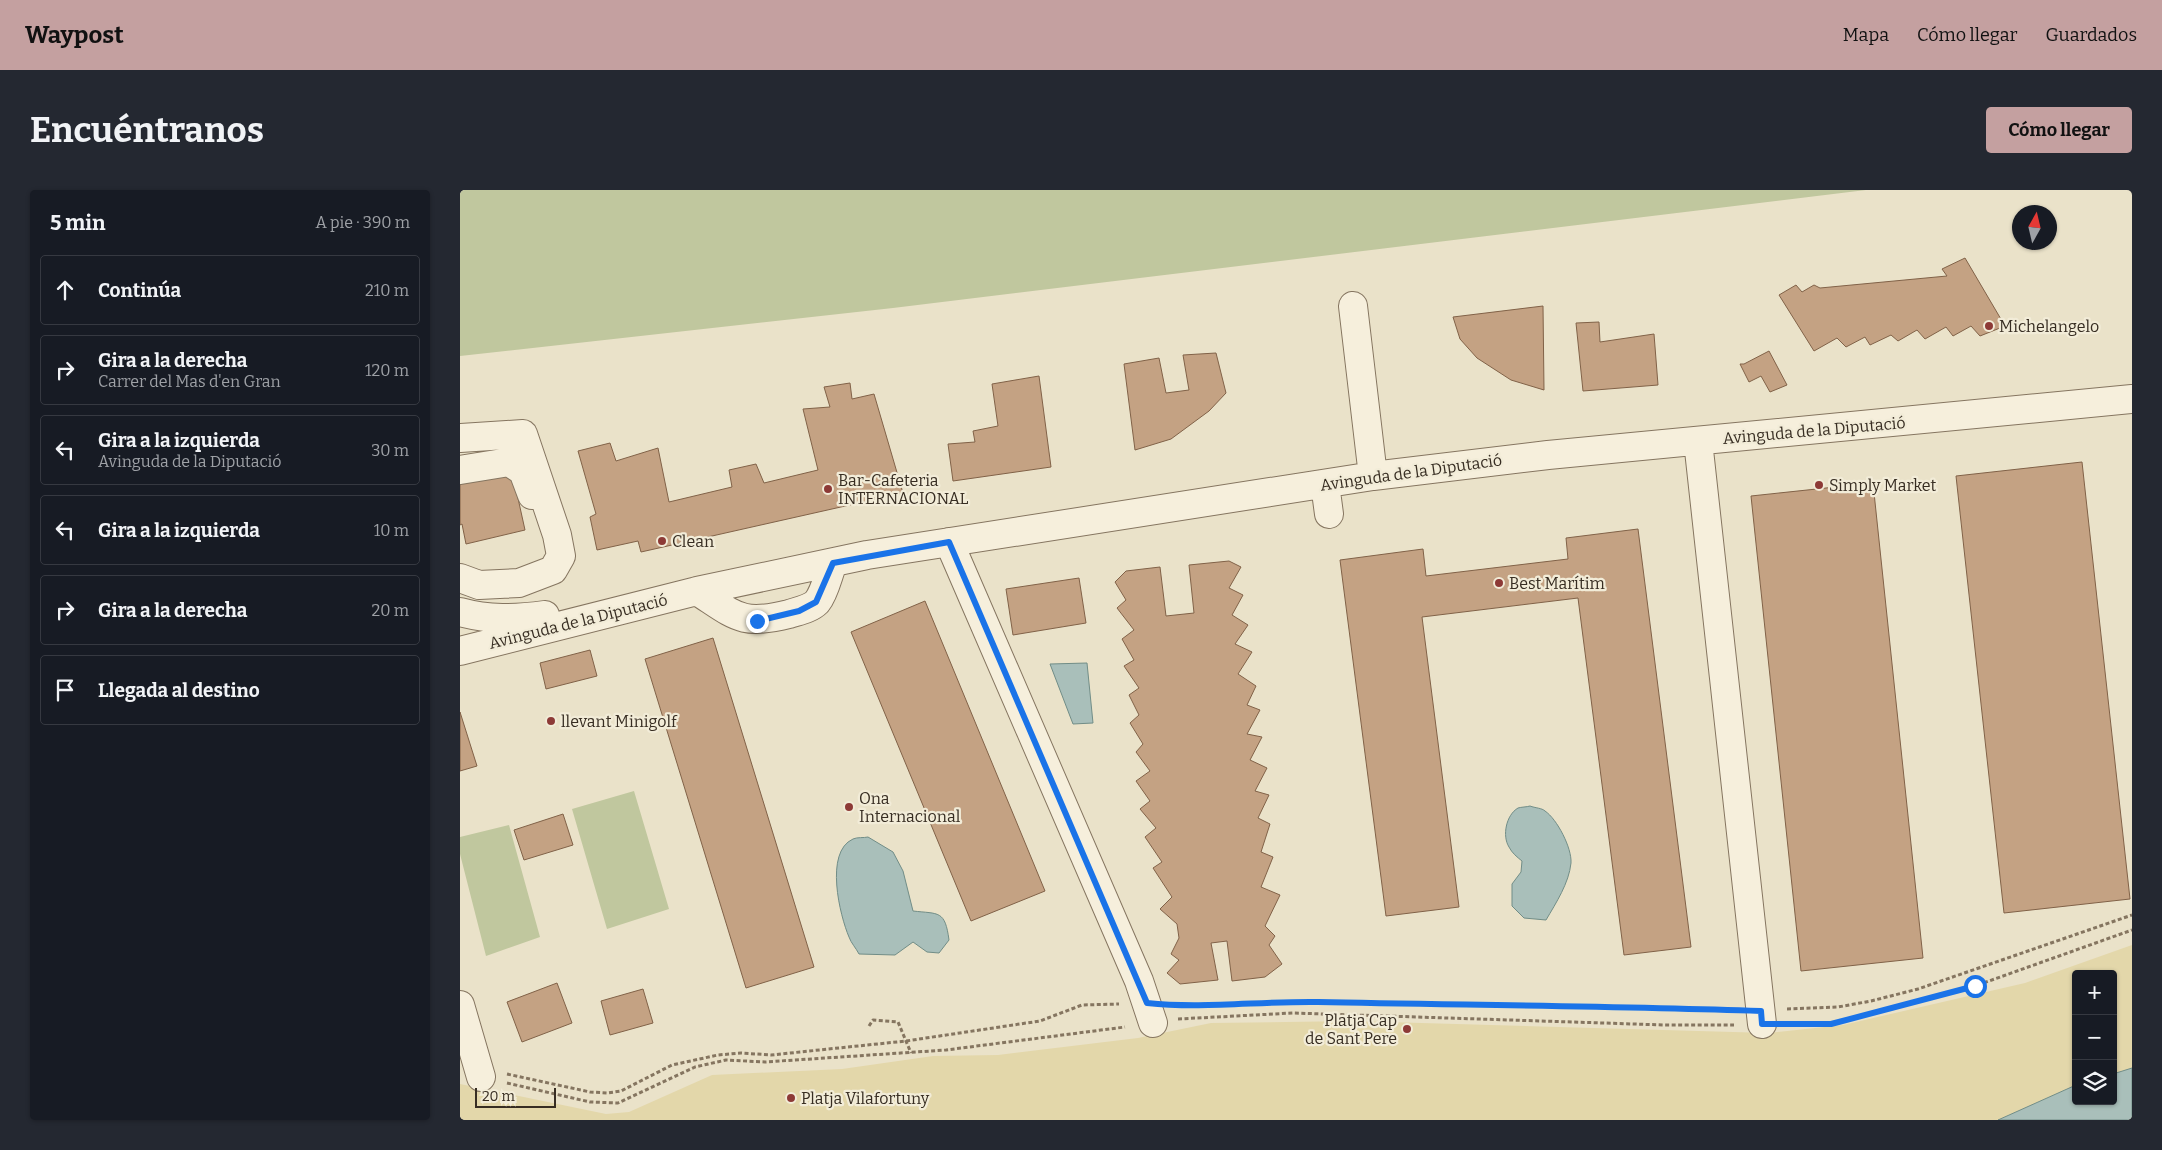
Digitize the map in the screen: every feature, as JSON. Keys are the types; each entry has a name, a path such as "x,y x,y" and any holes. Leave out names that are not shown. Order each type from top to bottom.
{"street":[{"path":"1353,306 1373,476"},
{"name":"Avinguda de la Diputació","path":"460,651 697,591 833,563 949,542 1373,476 1698,440 2132,400"},
{"path":"460,438 523,434 557,535 561,556 553,570 520,583 479,585 460,578"},
{"path":"1698,440 1762,1018"},
{"path":"460,470 509,462 523,471 541,518 548,546 540,562 525,569 482,577 460,572"},
{"path":"1325,484 1329,514"},
{"path":"949,542 1146,1003"},
{"path":"697,591 744,619 757,621 770,619 804,609 816,602 833,563"},
{"name":"Avinguda de la Diputació","path":"460,612 481,617 511,619 697,591"},
{"path":"460,1005 479,1072"}],"path":[{"path":"479,1072 604,1104 618,1103 663,1080 694,1067 726,1060 765,1062 946,1050 1146,1003 1190,1017 1293,1013 1665,1025 1762,1018 1838,1007 1909,992 2132,915"},
{"path":"479,1072 590,1092 607,1093 621,1091 672,1065 711,1056 771,1055 906,1041 1040,1021 1082,1006 1146,1003 1177,1005 1343,1003 1762,1018 1831,1024 1975,986 2132,930"},
{"path":"869,1026 873,1020 898,1022 911,1052"}],"green space":[{"path":"460,190 1866,190 893,308 460,356"},
{"path":"634,791 669,909 607,929 572,809"},
{"path":"509,825 540,937 486,956 460,854 460,837"}],"sand":[{"name":"Platja Cap de Sant Pere","path":"2132,945 2132,1068 2117,1073 2117,970 2072,970 2072,1087 1998,1120 460,1120 460,1084 606,1114 629,1112 712,1075 842,1069 933,1056 998,1055 1138,1038 1211,1023 1352,1021 1768,1033 1843,1025 2025,983"}],"water":[{"path":"1087,663 1093,723 1073,724 1050,664"},
{"path":"1530,806 1544,810 1550,815 1559,827 1571,857 1570,870 1565,885 1546,920 1524,918 1512,906 1512,884 1521,872 1522,861 1512,851 1507,842 1506,826 1514,811 1518,808"},
{"path":"868,837 893,852 903,871 913,911 935,914 943,918 949,940 939,953 927,952 913,942 895,955 859,954 852,943 842,915 837,885 837,870 839,857 844,846 853,839"},
{"path":"2132,1068 2132,1120 1998,1120 2072,1087 2072,1105 2117,1105 2117,1073"}],"building":[{"path":"1965,258 2005,326 1980,336 1971,326 1953,336 1946,327 1925,339 1917,330 1898,341 1891,335 1870,345 1865,337 1846,347 1837,338 1814,351 1779,295 1796,285 1802,292 1814,285 1820,288 1947,276 1942,269"},
{"path":"1543,306 1544,390 1511,380 1477,358 1460,339 1453,317"},
{"path":"1599,322 1600,342 1654,334 1658,385 1583,391 1576,323"},
{"path":"1769,351 1787,385 1770,392 1761,376 1749,382 1740,364 1744,364"},
{"path":"1216,353 1226,393 1209,411 1171,439 1135,450 1124,364 1159,358 1166,393 1189,390 1183,355"},
{"path":"1039,376 1051,467 953,481 948,444 975,442 973,431 998,426 992,384"},
{"path":"850,383 852,399 874,394 903,493 641,552 638,541 597,550 590,517 596,514 578,451 610,443 616,461 658,448 669,502 732,487 729,470 756,464 764,483 818,470 803,409 830,407 824,387"},
{"path":"2082,462 2130,899 2004,913 1956,476"},
{"path":"512,471 525,530 466,544 462,524 460,525 460,483"},
{"path":"1873,483 1923,958 1801,971 1751,496"},
{"path":"1638,529 1691,947 1624,955 1578,598 1422,617 1459,907 1386,916 1340,560 1423,549 1426,576 1568,559 1566,538"},
{"path":"1229,561 1241,567 1229,588 1243,595 1232,615 1248,625 1235,644 1252,652 1238,674 1256,686 1247,705 1260,710 1247,734 1262,737 1250,760 1267,768 1255,791 1269,795 1258,818 1270,824 1261,852 1273,857 1261,887 1280,895 1265,926 1275,936 1269,945 1282,964 1265,977 1232,981 1227,941 1211,943 1218,980 1180,984 1167,973 1179,960 1171,954 1179,938 1177,924 1160,909 1172,897 1153,868 1162,862 1145,837 1156,828 1140,809 1150,801 1136,781 1150,771 1136,752 1143,744 1130,723 1139,715 1129,695 1139,688 1124,666 1134,660 1122,639 1134,630 1117,608 1126,600 1115,582 1126,571 1160,567 1166,616 1194,613 1189,565"},
{"path":"1079,578 1086,623 1013,635 1006,589"},
{"path":"925,601 1045,891 971,921 851,632"},
{"path":"713,638 814,967 746,988 645,659"},
{"path":"590,650 597,676 546,689 540,663"},
{"path":"460,712 477,766 460,771"},
{"path":"563,814 573,845 524,860 514,830"},
{"path":"557,983 572,1023 522,1042 507,1002"},
{"path":"643,989 653,1023 610,1035 601,1001"}],"place":[{"name":"Michelangelo","path":"1989,326"},
{"name":"Simply Market","path":"1819,485"},
{"name":"Bar-Cafeteria INTERNACIONAL","path":"828,489"},
{"name":"Clean","path":"662,541"},
{"name":"Best Marítim","path":"1499,583"},
{"name":"llevant Minigolf","path":"551,721"},
{"name":"Ona Internacional","path":"849,807"},
{"name":"Platja Cap de Sant Pere","path":"1407,1029"},
{"name":"Platja Vilafortuny","path":"791,1098"}],"route":[{"path":"757,621 799,611 816,602 822,593 833,563 867,555 949,542 1147,1003 1177,1005 1314,1002 1664,1008 1761,1011 1762,1024 1831,1024 1975,986"}]}
